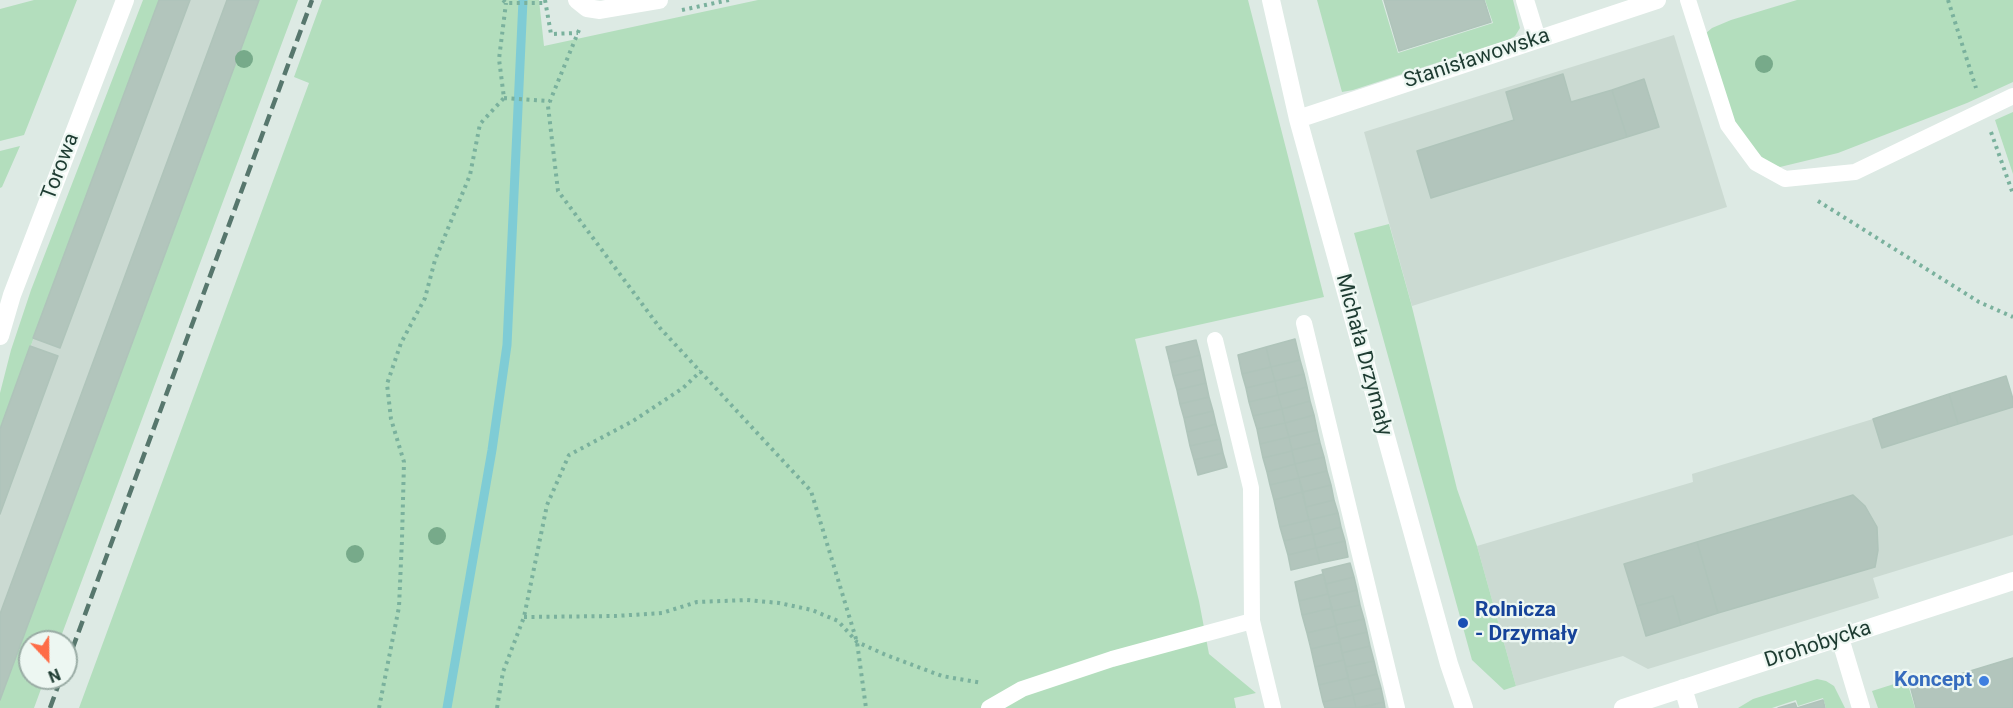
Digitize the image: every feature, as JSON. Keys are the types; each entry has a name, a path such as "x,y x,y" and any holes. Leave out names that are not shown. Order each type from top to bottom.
{"street":[{"name":"Torowa","path":"0,336 12,295 125,0"},
{"path":"582,4 600,10 659,0"},
{"name":"Michała Drzymały","path":"1271,0 1298,119 1449,664 1464,708"},
{"path":"1525,0 1537,39"},
{"name":"Stanisławowska","path":"1298,119 1657,0"},
{"name":"Drohobycka","path":"1623,708 2013,581"},
{"path":"1840,638 1862,708"},
{"path":"1683,688 1689,708"}],"lane":[{"path":"1688,0 1728,125 1756,163 1785,179 1855,172 2013,96"},
{"path":"1304,323 1397,708"},
{"path":"1215,340 1251,488 1252,621 1273,708"},
{"path":"989,708 1022,689 1112,659 1252,621"}],"path":[{"path":"504,98 499,59 505,2 544,3"},
{"path":"582,4 548,106 558,191 660,327 811,490 857,642 867,708"},
{"path":"504,98 550,101"},
{"path":"380,708 399,607 404,462 391,419 387,384 401,343 425,298 435,260 470,175 480,124 504,98"},
{"path":"1785,179 1979,302 2013,316"},
{"path":"496,708 503,672 524,617 547,505 569,455 633,421 683,388 700,371"},
{"path":"524,617 639,615 662,613 697,602 747,600 779,603 812,610 838,621 857,642 942,676 1022,689"}],"shaded area":[{"path":"159,0 259,0 26,630 18,630 18,651 0,700 0,429"},
{"path":"1674,35 1727,207 1412,306 1364,132"},
{"path":"2006,376 2013,399 2013,535 1873,578 1879,598 1648,669 1623,656 1516,686 1477,546 1693,482 1692,474"}],"green space":[{"path":"34,0 77,0 24,135 0,141 0,9"},
{"path":"143,0 159,0 0,429 0,393 11,350 31,290"},
{"path":"259,0 298,0 63,630 26,630"},
{"path":"322,0 539,0 544,46 758,0 1248,0 1324,297 1135,339 1199,601 1209,654 1256,693 1234,698 1236,708 79,708 309,83 294,77"},
{"path":"1317,0 1382,0 1398,53 1493,23 1485,0 1513,0 1520,28 1510,39 1342,92"},
{"path":"1797,0 2013,0 2013,82 1967,103 1838,153 1780,167 1768,164 1737,130 1706,33 1731,20"},
{"path":"2013,112 2013,174 1995,120"},
{"path":"20,146 2,187 0,188 0,151"},
{"path":"1389,224 1457,489 1477,546 1516,686 1504,690 1472,660 1354,233"},
{"path":"18,651 18,690 41,690 34,708 0,708 0,700"},
{"path":"1913,678 1916,686 1909,688 1915,708 1878,708 1872,691"},
{"path":"1817,679 1834,686 1845,708 1826,708 1823,698 1798,706 1796,700 1772,708 1738,708 1753,699"}],"building":[{"path":"159,0 190,0 60,348 33,338"},
{"path":"227,0 259,0 26,630 18,630 18,651 0,700 0,614"},
{"path":"1384,0 1484,0 1491,22 1399,51"},
{"path":"1563,74 1571,102 1612,90 1627,137 1431,198 1417,151 1514,120 1506,92"},
{"path":"1644,79 1659,127 1627,137 1612,90"},
{"path":"1295,339 1300,360 1271,367 1266,347"},
{"path":"1196,340 1200,355 1170,363 1166,347"},
{"path":"30,346 58,356 0,514 0,429"},
{"path":"1266,347 1271,367 1242,374 1238,355"},
{"path":"1200,355 1203,369 1173,376 1170,363"},
{"path":"1300,360 1304,374 1275,381 1271,367"},
{"path":"1271,367 1275,381 1246,388 1242,374"},
{"path":"1203,369 1206,383 1177,390 1173,376"},
{"path":"1304,374 1307,387 1278,395 1275,381"},
{"path":"2006,376 2013,407 1958,424 1949,394"},
{"path":"1275,381 1278,395 1249,402 1246,388"},
{"path":"1206,383 1209,397 1180,404 1177,390"},
{"path":"1307,387 1310,401 1282,409 1278,395"},
{"path":"1949,394 1958,424 1882,448 1873,419"},
{"path":"1278,395 1282,409 1253,416 1249,402"},
{"path":"1209,397 1213,411 1184,418 1180,404"},
{"path":"1310,401 1314,415 1285,423 1282,409"},
{"path":"1282,409 1285,423 1257,429 1253,416"},
{"path":"1213,411 1216,424 1187,432 1184,418"},
{"path":"1314,415 1317,430 1289,437 1285,423"},
{"path":"1285,423 1289,437 1260,444 1257,429"},
{"path":"1216,424 1220,439 1190,446 1187,432"},
{"path":"1317,430 1320,443 1292,450 1289,437"},
{"path":"1289,437 1292,451 1263,458 1260,444"},
{"path":"1220,439 1223,453 1194,460 1190,446"},
{"path":"1320,443 1324,457 1295,464 1292,450"},
{"path":"1292,451 1295,464 1267,472 1263,458"},
{"path":"1223,453 1227,467 1198,475 1194,460"},
{"path":"1324,457 1327,471 1299,478 1295,464"},
{"path":"1295,464 1299,478 1270,485 1267,472"},
{"path":"1327,471 1331,485 1303,492 1299,478"},
{"path":"1299,478 1302,492 1274,500 1270,485"},
{"path":"1331,485 1334,500 1306,507 1303,492"},
{"path":"1302,492 1309,520 1280,527 1274,500"},
{"path":"1853,495 1865,506 1877,527 1878,550 1875,567 1718,613 1697,542"},
{"path":"1334,500 1338,513 1309,520 1306,507"},
{"path":"1338,513 1341,527 1313,535 1309,520"},
{"path":"1309,520 1313,534 1284,541 1280,527"},
{"path":"1341,527 1345,541 1316,548 1313,535"},
{"path":"1313,534 1316,548 1288,555 1284,541"},
{"path":"1345,541 1348,557 1320,563 1316,548"},
{"path":"1697,542 1718,613 1681,625 1673,596 1637,606 1624,564"},
{"path":"1316,548 1320,563 1291,570 1288,555"},
{"path":"1350,563 1354,577 1326,584 1322,570"},
{"path":"1323,574 1328,594 1299,601 1295,582"},
{"path":"1354,577 1357,590 1329,597 1326,584"},
{"path":"1357,590 1360,605 1332,611 1329,597"},
{"path":"1328,594 1332,608 1302,615 1299,601"},
{"path":"1673,596 1681,625 1646,636 1637,606"},
{"path":"1360,605 1364,619 1336,625 1332,611"},
{"path":"1332,608 1336,626 1307,633 1302,615"},
{"path":"1364,619 1367,632 1339,639 1336,625"},
{"path":"1336,626 1340,642 1311,649 1307,633"},
{"path":"1367,632 1370,646 1342,653 1339,639"},
{"path":"1340,642 1344,660 1315,667 1311,649"},
{"path":"1370,646 1374,661 1346,667 1342,653"},
{"path":"2013,658 2013,708 1916,708 1911,689"},
{"path":"1344,660 1348,678 1319,685 1315,667"},
{"path":"1374,661 1377,674 1349,681 1346,667"},
{"path":"1377,674 1381,688 1353,695 1349,681"},
{"path":"1348,678 1353,695 1323,702 1319,685"},
{"path":"1381,688 1384,702 1356,708 1353,695"},
{"path":"1353,695 1356,708 1325,708 1323,702"},
{"path":"1823,700 1825,708 1797,708"},
{"path":"1384,702 1385,708 1361,708"},
{"path":"1795,703 1797,708 1778,708"}],"waterway":[{"path":"447,708 492,450 507,345 523,0"}],"railway":[{"path":"78,634 312,0"},
{"path":"50,708 57,690"}],"place":[{"name":"Rolnicza - Drzymały","path":"1463,623"},
{"name":"Koncept","path":"1984,681"}]}
